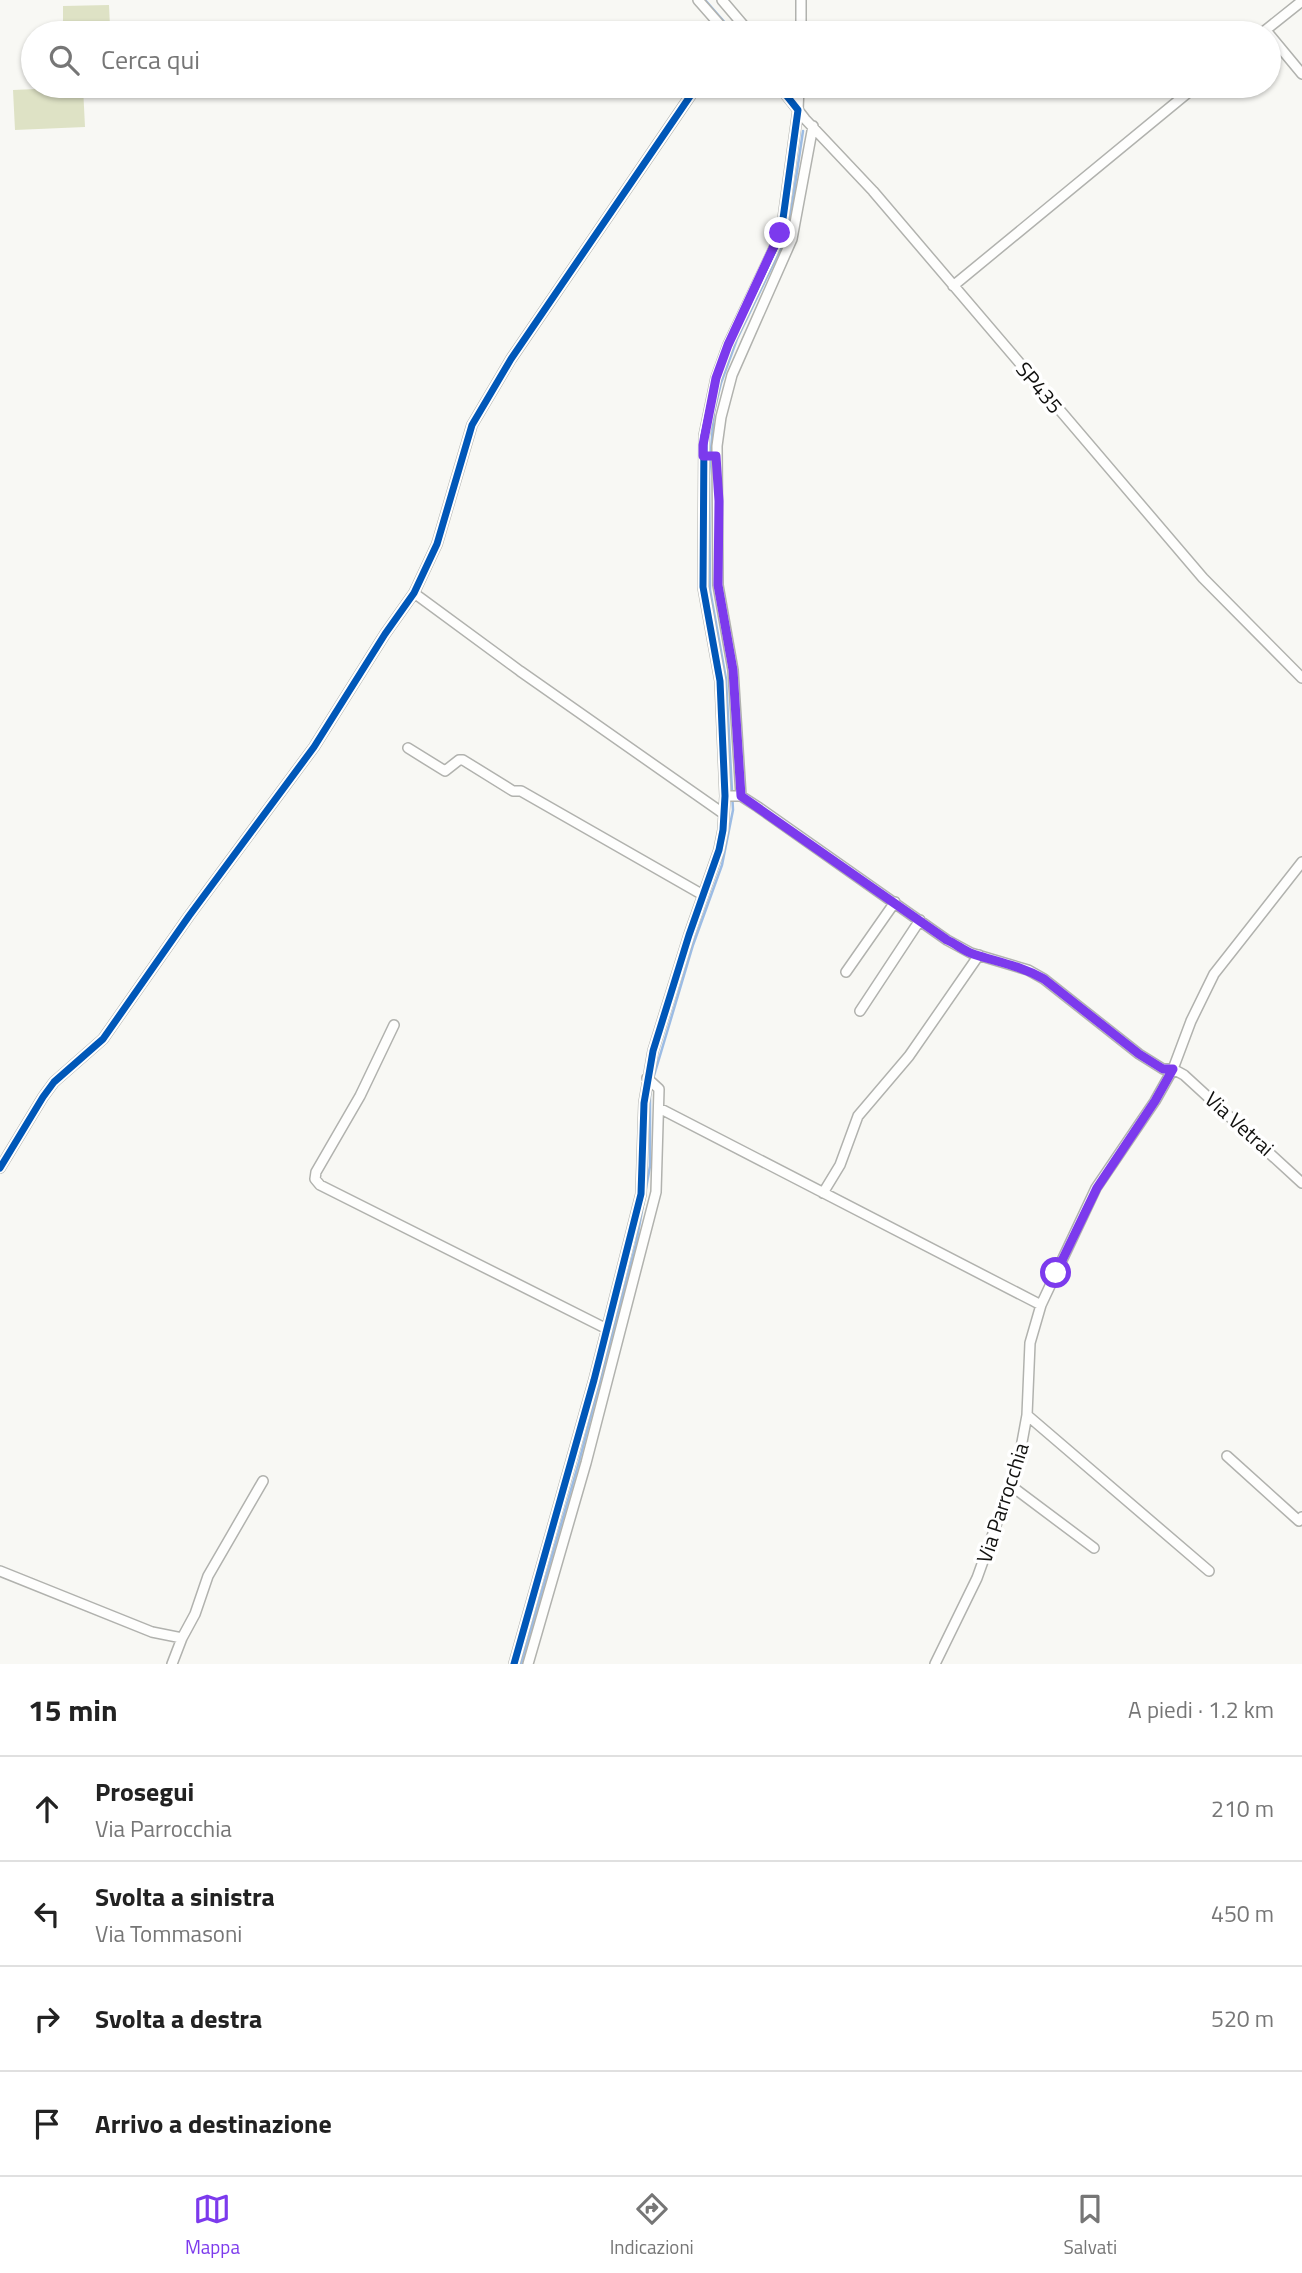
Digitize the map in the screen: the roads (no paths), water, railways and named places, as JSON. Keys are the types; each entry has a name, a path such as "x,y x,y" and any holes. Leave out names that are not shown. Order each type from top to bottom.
{"street":[{"path":"698,0 716,21"},
{"path":"722,0 740,21"},
{"path":"801,0 801,21"},
{"path":"1280,21 1302,1"},
{"path":"1281,50 1302,74"},
{"path":"0,1168 54,1082 103,1039 189,916 314,747 414,593 437,544 472,425 485,401 689,98"},
{"name":"SP435","path":"788,98 873,191 1203,578 1302,678"},
{"path":"514,1664 607,1328 641,1194 644,1103 703,895 719,850 724,814 733,796 733,670 718,585 719,501 704,436 716,378 728,345 778,240 782,226 798,98"},
{"path":"953,286 1181,98"},
{"path":"733,796 720,681 703,587 710,456 732,375 794,230 813,127"},
{"path":"414,593 724,814"},
{"path":"408,748 445,771 463,760 513,791 521,791 703,895"},
{"name":"Via Vetrai","path":"733,796 895,902 947,940 979,955 1028,970 1044,979 1139,1054 1163,1069 1173,1069 1184,1075 1302,1183"},
{"name":"Via Parrocchia","path":"934,1664 978,1578 1023,1445 1030,1343 1041,1305 1097,1188 1173,1069 1191,1021 1214,974 1302,862"},
{"path":"846,972 895,902"},
{"path":"860,1011 920,920"},
{"path":"822,1193 841,1165 858,1116 909,1056 979,955"},
{"path":"394,1025 360,1096 316,1172 315,1179 320,1185 607,1328"},
{"path":"528,1664 586,1463 656,1192 659,1089 650,1081"},
{"path":"659,1108 1041,1305"},
{"path":"1027,1415 1209,1571"},
{"path":"1227,1456 1299,1521 1302,1517"},
{"path":"172,1664 195,1614 208,1576 263,1481"},
{"path":"1010,1485 1094,1548"},
{"path":"0,1571 140,1628 182,1638"}],"waterway":[{"path":"705,0 723,21"},
{"path":"653,1079 693,945 722,865 733,810 726,679 710,590 709,476 714,412 737,339 782,246 790,219 803,131"},
{"path":"521,1664 579,1462 636,1244 650,1166 650,1089"}]}
